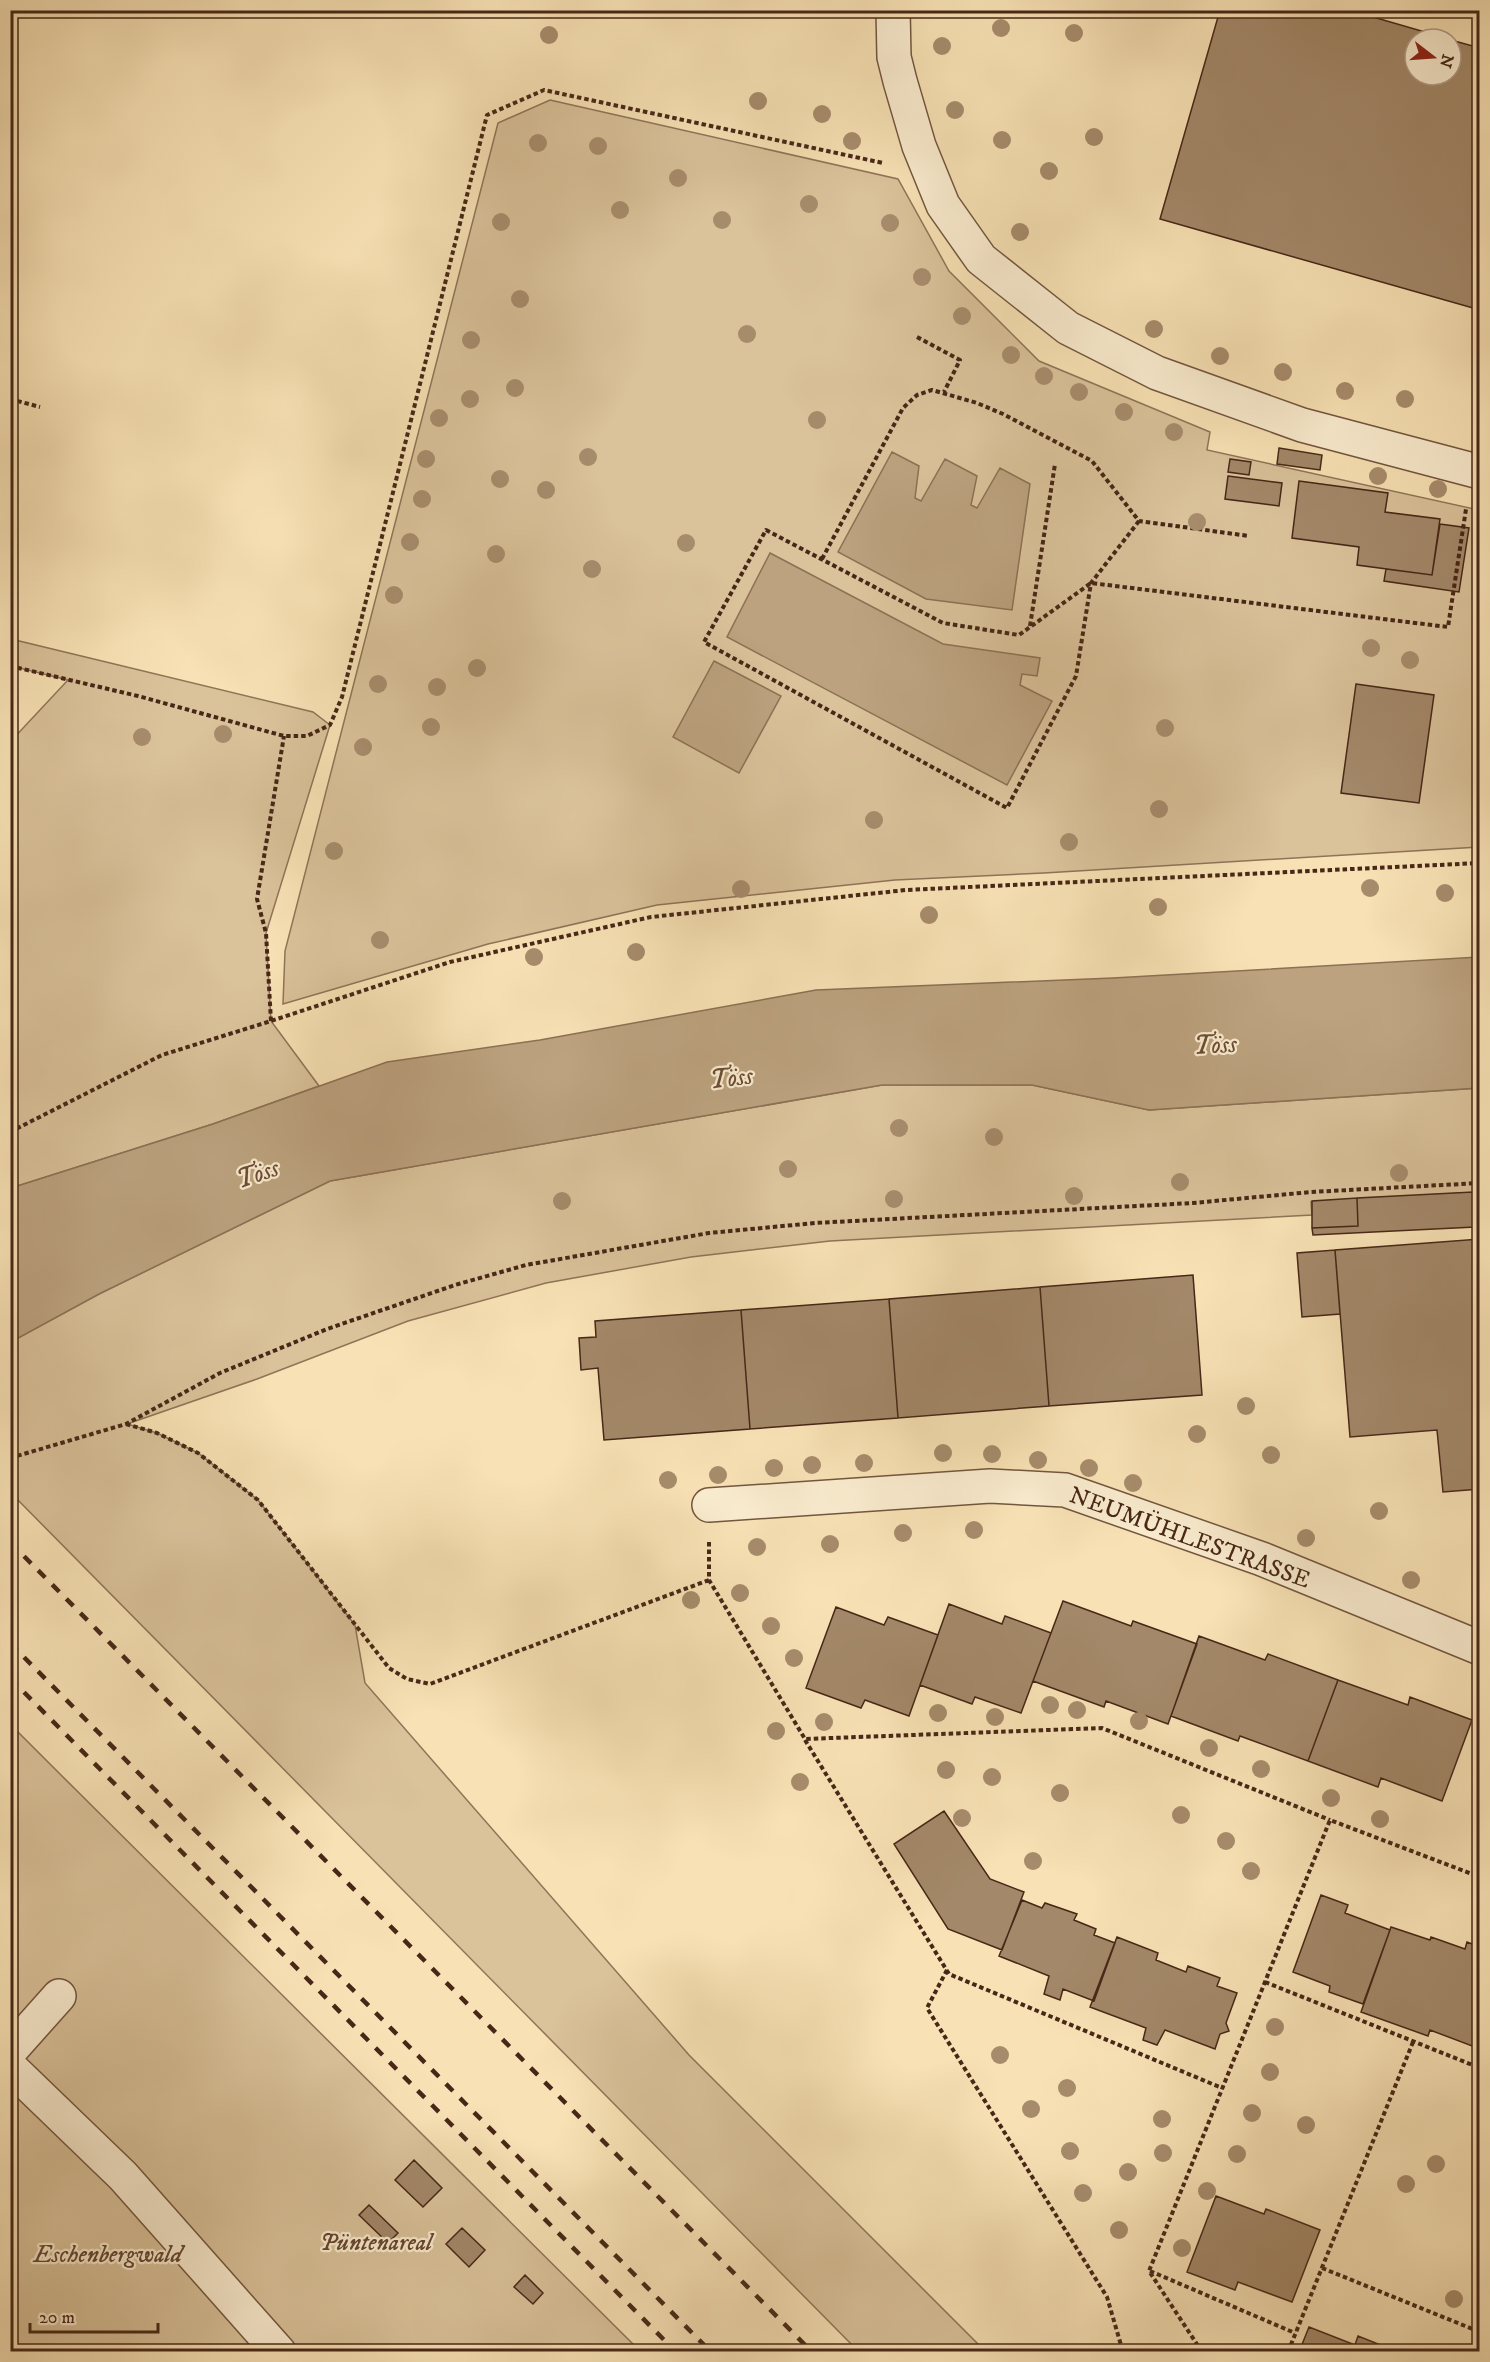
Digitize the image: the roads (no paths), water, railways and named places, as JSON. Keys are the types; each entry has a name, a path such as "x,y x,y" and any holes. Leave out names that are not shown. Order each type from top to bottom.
{"street":[{"path":"893,10 894,57 919,146 944,205 981,259 1068,328 1156,373 1302,425 1476,471"},
{"name":"NEUMÜHLESTRASSE","path":"709,1505 990,1486 1065,1490 1262,1559 1479,1648"},
{"path":"10,2051 59,1996"},
{"path":"10,2067 123,2176 279,2352"}],"water":[{"path":"892,452 919,466 915,498 921,501 945,459 977,476 971,505 977,508 1000,468 1030,484 1012,610 926,599 838,552"},
{"path":"770,553 943,644 1040,658 1037,676 1022,674 1020,685 1052,701 1007,785 727,637"},
{"path":"714,661 781,696 739,773 673,737"},
{"name":"Töss","path":"1479,957 1479,1088 1149,1110 1032,1085 882,1085 330,1181 99,1294 11,1342 11,1188 213,1124 387,1062 540,1040 816,990 1113,978"}],"railway":[{"path":"10,1542 812,2352"},
{"path":"10,1643 711,2352"},
{"path":"10,1678 676,2352"}],"park label":[{"name":"Püntenareal","path":"376,2242"},
{"name":"Eschenbergwald","path":"108,2254"}]}
